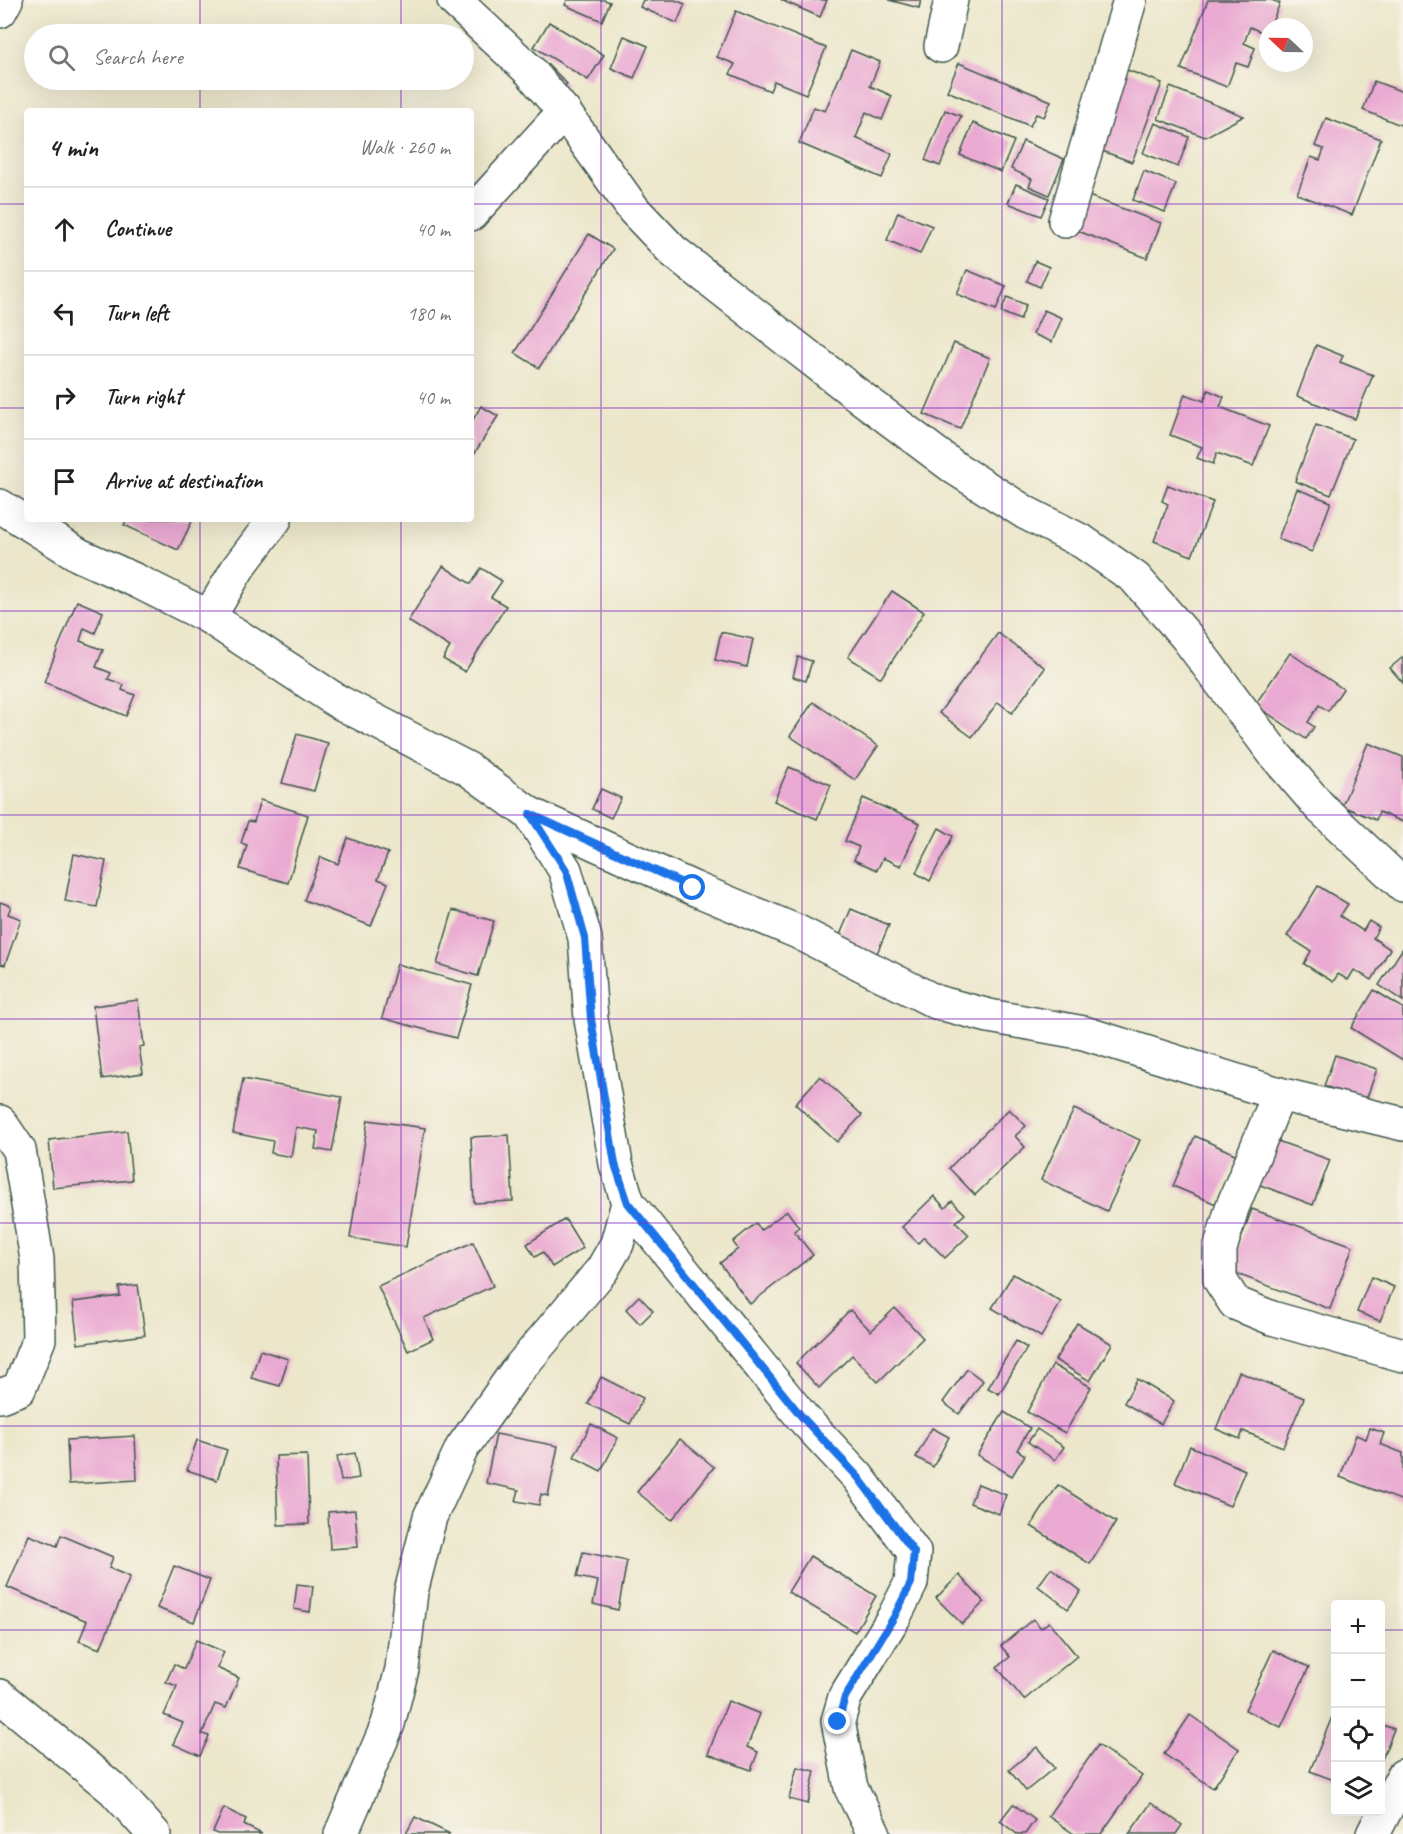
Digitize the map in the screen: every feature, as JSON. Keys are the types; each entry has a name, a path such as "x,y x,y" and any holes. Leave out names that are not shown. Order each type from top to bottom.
{"street":[{"path":"0,11 6,0"},
{"path":"454,0 530,71 564,111 634,210 674,251 955,468 1026,513 1083,542 1135,578 1186,636 1276,756 1320,807 1403,885"},
{"path":"941,46 951,0"},
{"path":"1065,221 1130,0"},
{"path":"474,211 564,111"},
{"path":"0,506 24,521"},
{"path":"26,522 79,555 209,617 337,701 468,769 530,814 798,933 936,1002 989,1016 1084,1033 1279,1094 1403,1124"},
{"path":"209,617 238,568 273,522"},
{"path":"530,814 566,870 585,938 593,1030 615,1164 628,1203 802,1417 858,1477 914,1552 911,1583 894,1617 845,1697 838,1722 851,1788 874,1834"},
{"path":"1279,1094 1232,1208 1220,1249 1220,1280 1236,1302 1272,1318 1403,1354"},
{"path":"0,1122 19,1150 37,1259 39,1339 20,1389 0,1396"},
{"path":"341,1834 388,1724 402,1668 411,1592 430,1517 462,1448 516,1372 602,1270 617,1244 628,1203"},
{"path":"0,1696 113,1789 154,1834"},
{"path":"1372,1834 1403,1776"}],"building":[{"path":"567,0 610,2 602,21 565,5"},
{"path":"643,0 675,0 685,4 677,23 640,7"},
{"path":"781,0 827,0 820,17"},
{"path":"889,0 921,0 919,8"},
{"path":"1208,0 1271,0 1280,3 1274,18 1259,18 1259,31 1250,27 1244,43 1255,48 1248,67 1236,63 1227,87 1181,69"},
{"path":"736,11 826,48 806,94 774,81 770,91 730,74 735,64 717,57"},
{"path":"549,22 604,55 588,80 534,47"},
{"path":"624,36 648,46 634,78 611,68"},
{"path":"851,50 880,62 870,86 892,96 882,120 866,112 856,138 892,154 882,178 799,143 814,107 825,111"},
{"path":"959,63 1051,101 1044,117 1036,114 1030,126 947,91"},
{"path":"548,64 567,84 555,95 536,75"},
{"path":"1127,70 1162,83 1132,162 1097,149"},
{"path":"1374,81 1403,92 1403,126 1363,110"},
{"path":"1170,87 1244,116 1205,137 1158,119"},
{"path":"945,110 961,116 940,166 925,160"},
{"path":"1326,118 1381,139 1352,215 1297,194 1311,157 1320,160 1324,149 1315,146"},
{"path":"973,123 1014,141 1001,172 960,155"},
{"path":"1155,123 1189,137 1178,167 1143,153"},
{"path":"1023,141 1064,159 1049,195 1029,186 1032,179 1011,169"},
{"path":"1144,171 1176,184 1165,212 1133,200"},
{"path":"1016,184 1049,198 1041,216 1008,203"},
{"path":"1086,195 1161,223 1147,258 1073,229"},
{"path":"898,212 932,226 920,254 887,240"},
{"path":"589,234 613,249 539,368 515,353"},
{"path":"1035,261 1049,267 1040,287 1027,281"},
{"path":"967,270 1006,286 996,310 957,294"},
{"path":"1007,297 1026,305 1020,320 1001,312"},
{"path":"1044,310 1062,318 1052,342 1033,334"},
{"path":"954,343 990,358 960,429 924,414"},
{"path":"1316,345 1343,356 1340,362 1373,375 1355,419 1297,396"},
{"path":"1208,390 1224,397 1220,407 1269,426 1253,466 1217,453 1213,464 1197,458 1202,447 1170,435 1185,394 1204,401"},
{"path":"481,406 498,416 474,454 474,418"},
{"path":"1316,425 1353,439 1331,495 1295,481"},
{"path":"1168,485 1213,502 1192,556 1154,541 1168,504 1162,501"},
{"path":"1297,489 1331,502 1312,552 1278,539"},
{"path":"126,522 192,522 178,550 124,525"},
{"path":"443,566 471,584 481,568 502,581 491,597 506,606 465,672 443,659 450,647 408,621"},
{"path":"892,591 924,612 881,678 848,657"},
{"path":"77,601 103,612 95,633 84,628 80,641 103,650 96,667 111,673 108,679 124,685 122,690 135,695 126,716 44,682"},
{"path":"721,632 753,639 747,667 715,660"},
{"path":"998,633 1045,668 1012,713 998,702 972,737 939,713"},
{"path":"1290,653 1343,689 1328,711 1319,705 1308,722 1314,727 1306,739 1255,705"},
{"path":"798,657 812,661 806,681 793,677"},
{"path":"1403,657 1403,683 1390,668"},
{"path":"813,702 878,746 855,780 790,736"},
{"path":"297,734 328,743 314,791 282,783"},
{"path":"1368,743 1403,757 1403,822 1379,812 1376,820 1342,806"},
{"path":"789,767 831,785 817,819 774,801"},
{"path":"601,789 621,798 611,818 592,809"},
{"path":"863,798 920,823 901,866 883,858 877,870 854,860 859,847 845,841"},
{"path":"260,800 308,815 288,883 240,869 247,845 241,843 248,821 254,822"},
{"path":"939,828 953,836 930,881 916,873"},
{"path":"348,838 388,853 378,879 388,883 371,926 304,900 321,857 338,864"},
{"path":"74,854 106,861 97,907 65,901"},
{"path":"1318,886 1348,904 1340,916 1363,931 1369,921 1379,927 1373,938 1390,949 1372,980 1354,970 1348,980 1338,974 1333,982 1304,964 1311,951 1287,936"},
{"path":"0,902 11,906 8,914 21,919 5,965 0,964"},
{"path":"851,909 889,925 875,958 837,942"},
{"path":"453,910 494,921 478,976 437,964"},
{"path":"1403,948 1403,1001 1379,985"},
{"path":"397,964 472,985 456,1038 382,1018"},
{"path":"1374,990 1403,1008 1403,1060 1351,1028"},
{"path":"138,1000 144,1046 139,1047 143,1073 102,1079 93,1006"},
{"path":"1335,1055 1377,1069 1366,1100 1324,1086"},
{"path":"820,1076 862,1115 837,1142 795,1104"},
{"path":"243,1079 342,1097 332,1152 315,1149 318,1131 296,1127 291,1157 271,1153 273,1141 233,1133"},
{"path":"1009,1109 1026,1126 1015,1136 1025,1147 975,1195 949,1168"},
{"path":"1074,1109 1140,1140 1107,1211 1041,1180"},
{"path":"368,1120 425,1128 406,1247 350,1238"},
{"path":"127,1131 132,1180 53,1188 49,1140"},
{"path":"509,1135 513,1201 474,1203 471,1137"},
{"path":"1195,1136 1237,1155 1216,1204 1173,1186"},
{"path":"1272,1139 1330,1160 1313,1205 1255,1183"},
{"path":"934,1196 945,1208 952,1201 965,1214 956,1222 969,1235 945,1258 924,1237 918,1243 902,1227"},
{"path":"1252,1209 1353,1246 1330,1309 1229,1271"},
{"path":"787,1211 799,1227 794,1231 813,1255 750,1304 720,1263 738,1249 733,1242 756,1223 761,1230"},
{"path":"565,1219 583,1248 552,1267 543,1252 535,1257 527,1244"},
{"path":"473,1242 493,1286 424,1318 433,1339 408,1351 378,1286"},
{"path":"1013,1274 1061,1302 1041,1337 992,1308"},
{"path":"1371,1277 1394,1287 1380,1321 1357,1312"},
{"path":"138,1285 145,1335 78,1344 73,1302 120,1296 119,1287"},
{"path":"639,1296 653,1311 640,1324 626,1309"},
{"path":"895,1308 923,1338 878,1382 852,1355 819,1388 796,1363 850,1310 871,1331"},
{"path":"1077,1323 1112,1344 1090,1381 1055,1360"},
{"path":"1016,1341 1027,1348 999,1394 988,1388"},
{"path":"260,1350 288,1359 280,1386 251,1378"},
{"path":"1053,1365 1091,1387 1065,1433 1027,1412"},
{"path":"967,1369 983,1381 959,1414 943,1402"},
{"path":"1239,1372 1304,1398 1283,1447 1243,1431 1240,1439 1216,1429"},
{"path":"601,1377 643,1398 630,1424 588,1404"},
{"path":"1137,1379 1174,1401 1161,1424 1124,1403"},
{"path":"1004,1412 1030,1428 1017,1450 1025,1455 1012,1476 977,1455"},
{"path":"591,1424 618,1438 601,1471 574,1457"},
{"path":"932,1428 949,1437 933,1467 916,1457"},
{"path":"1370,1428 1384,1433 1380,1444 1403,1453 1403,1501 1340,1477 1356,1435 1366,1439"},
{"path":"1037,1429 1064,1447 1055,1460 1028,1442"},
{"path":"496,1434 558,1446 548,1496 541,1494 539,1505 516,1501 519,1490 486,1483"},
{"path":"135,1436 137,1480 69,1484 67,1440"},
{"path":"680,1439 714,1467 672,1520 637,1492"},
{"path":"197,1440 227,1450 217,1480 187,1470"},
{"path":"1190,1446 1245,1470 1230,1506 1175,1483"},
{"path":"355,1453 359,1478 341,1481 337,1456"},
{"path":"307,1455 309,1524 278,1525 276,1456"},
{"path":"978,1484 1006,1495 999,1514 970,1503"},
{"path":"1058,1485 1116,1522 1090,1564 1031,1526"},
{"path":"355,1510 358,1547 330,1549 328,1512"},
{"path":"29,1535 57,1546 61,1535 113,1557 109,1568 130,1577 100,1649 79,1641 87,1621 7,1587"},
{"path":"583,1552 627,1561 618,1610 593,1604 598,1581 577,1577"},
{"path":"810,1556 876,1596 855,1632 788,1592"},
{"path":"174,1566 210,1580 194,1622 157,1608"},
{"path":"1051,1568 1081,1591 1068,1609 1038,1586"},
{"path":"959,1575 984,1602 962,1624 936,1598"},
{"path":"297,1584 313,1586 310,1612 294,1609"},
{"path":"1033,1619 1041,1628 1049,1622 1077,1656 1024,1700 997,1667 1010,1657 1001,1646"},
{"path":"196,1640 224,1652 217,1668 239,1678 226,1708 215,1704 202,1734 209,1736 200,1756 173,1744 183,1723 164,1715 177,1686 166,1682 174,1664 184,1669"},
{"path":"1273,1650 1309,1667 1281,1727 1245,1710"},
{"path":"728,1701 760,1714 747,1747 758,1752 751,1770 708,1754"},
{"path":"1190,1715 1239,1749 1213,1788 1164,1754"},
{"path":"1331,1719 1331,1779 1310,1771"},
{"path":"1385,1726 1394,1729 1385,1752"},
{"path":"1098,1745 1142,1776 1101,1834 1074,1834 1048,1816"},
{"path":"1037,1747 1054,1768 1026,1791 1009,1770"},
{"path":"797,1767 815,1771 808,1804 789,1799"},
{"path":"1151,1803 1182,1825 1176,1834 1129,1834"},
{"path":"1013,1804 1035,1820 1025,1834 1017,1834 1000,1821"},
{"path":"224,1808 246,1819 244,1825 262,1834 217,1834 213,1832"},
{"path":"415,1817 450,1834 406,1834"}],"route":[{"path":"693,888 530,814 566,870 585,938 591,1019 615,1164 628,1203 802,1417 858,1477 914,1552 911,1583 894,1617 845,1697 838,1722"}]}
